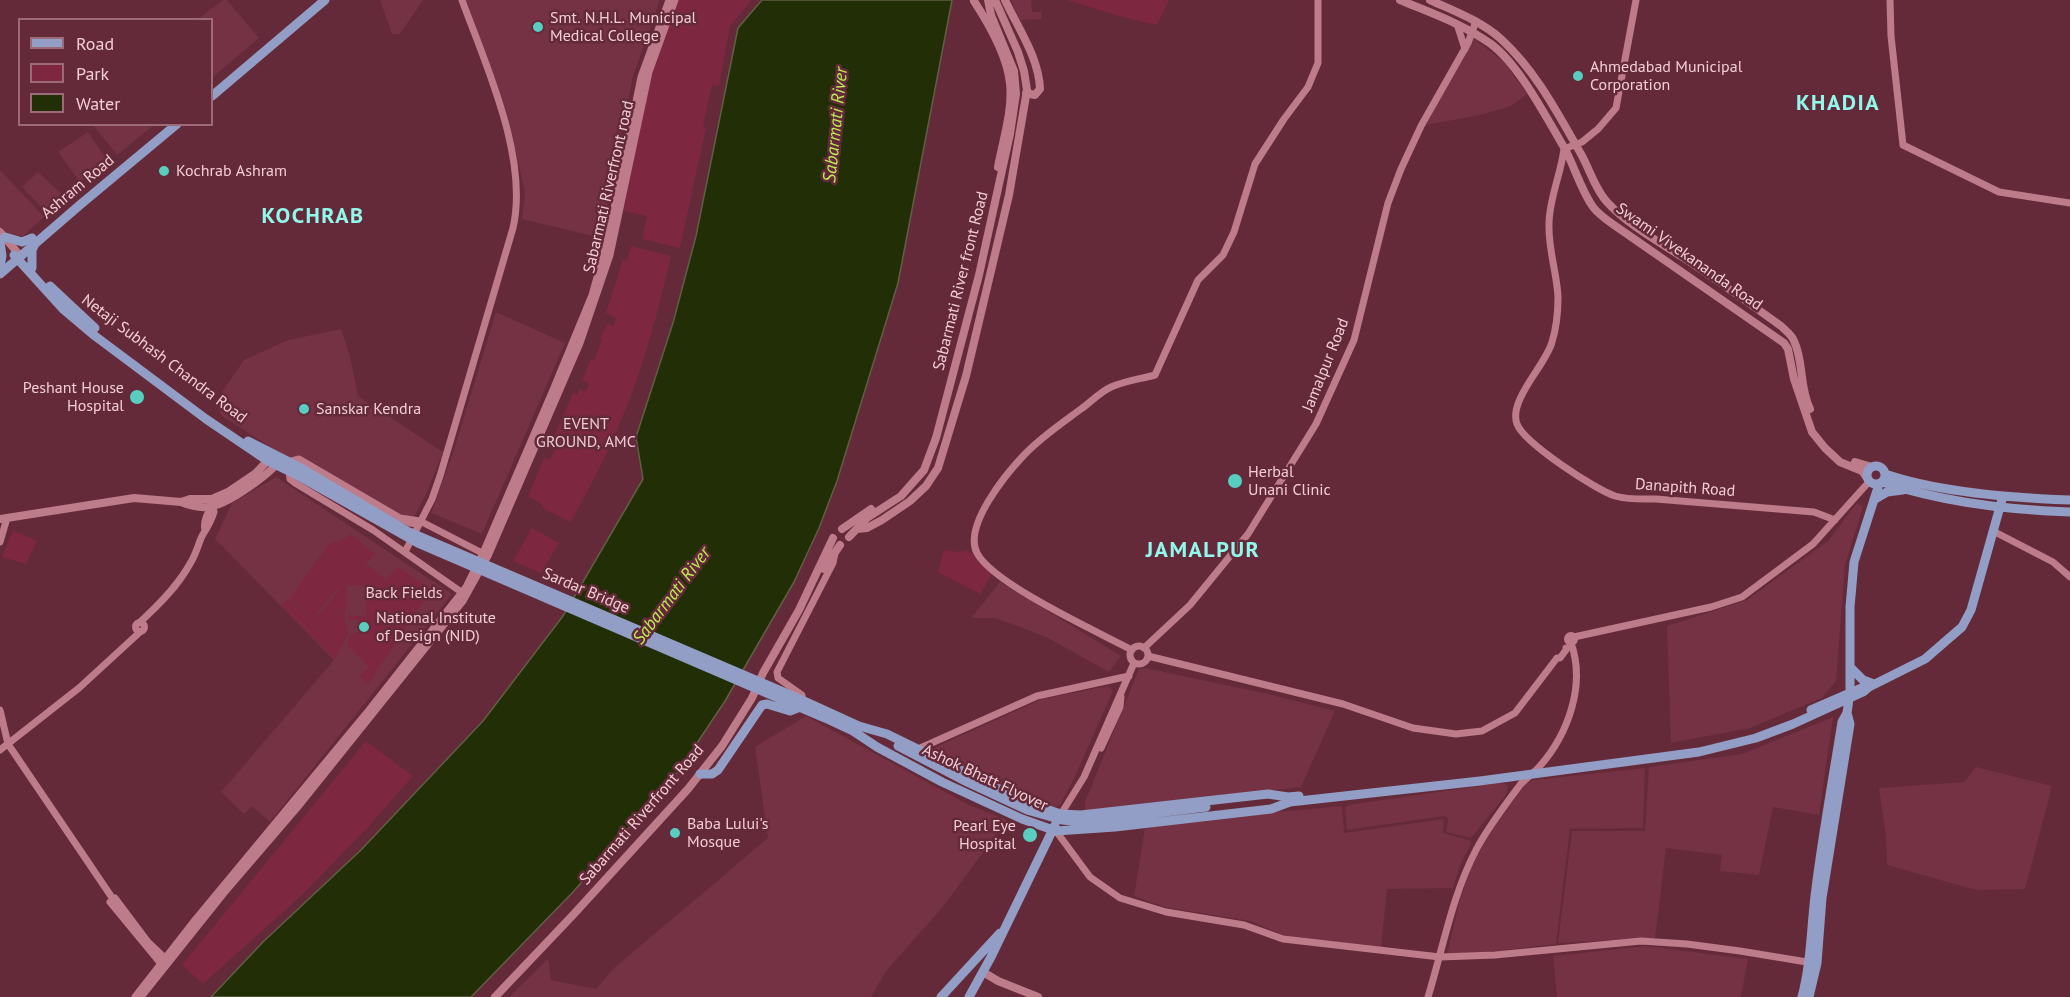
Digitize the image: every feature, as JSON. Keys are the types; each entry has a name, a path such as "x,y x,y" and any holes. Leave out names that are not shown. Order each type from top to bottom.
{"main road":[{"path":"213,89 316,0"},
{"path":"213,95 325,0"},
{"path":"974,0 982,3 988,0"},
{"path":"840,545 835,543 833,538 835,531 842,529 904,487 921,466 932,437 963,318 985,227 1010,105 1010,82 1002,54 974,0"},
{"name":"Sabarmati River front Road","path":"849,537 867,518 901,496 924,470 936,438 979,275 1008,144 1016,94 1014,71 991,15 988,0"},
{"path":"857,529 867,528 910,501 926,486 938,468 966,376 1009,195 1026,93 1024,71 1018,52 995,0"},
{"path":"1005,0 1034,58 1040,77 1040,89 1035,95 1026,93"},
{"name":"Swami Vivekananda Road","path":"1400,0 1457,24 1493,46 1520,75 1564,149 1594,209 1784,343 1788,349 1794,379 1812,432 1840,462 1862,471 1868,479"},
{"path":"1430,0 1476,21 1500,38 1521,60 1581,153 1598,190 1606,201 1625,218 1781,326 1792,337 1798,354 1807,403 1817,430 1843,457 1864,466 1880,466 1882,480 1854,562 1850,607 1849,696 1842,722 1814,897 1814,963 1808,996"},
{"name":"Ashram Road","path":"1,270 168,126"},
{"name":"Ashram Road","path":"34,240 175,126"},
{"path":"1,238 22,242 34,240 31,270 1,270 1,238"},
{"path":"1,238 17,256"},
{"name":"Netaji Subhash Chandra Road","path":"17,256 63,309 95,336 206,419 408,535 455,556"},
{"path":"3,519 134,498 181,502 190,506 212,504 250,485 279,462"},
{"path":"1872,467 1867,472 1868,479 1872,483 1882,480 2003,496 2070,500"},
{"path":"1882,480 1905,489 2001,508 2070,512"},
{"path":"1875,499 1887,492 1905,489"},
{"path":"856,729 887,734 1030,804 1063,814 1081,815 1268,794 1289,799 1699,752 1764,735 1849,696 1863,692 1872,685 1925,659 1962,627 1971,610 2003,496"},
{"path":"502,997 591,903 703,774 746,719 827,562 840,545 847,542 848,532 842,529"},
{"name":"Sabarmati Riverfront Road","path":"495,997 703,774 752,698 763,673 799,610 833,538"},
{"name":"Sardar Bridge","path":"455,556 856,729"},
{"path":"1850,667 1863,680 1872,685"},
{"path":"703,774 718,770 762,705 767,704 790,711 800,704"},
{"path":"856,729 877,747 942,782 1022,819 1054,831 1082,831 1270,809 1289,799"},
{"name":"Ashok Bhatt Flyover","path":"856,729 884,742 940,775 1024,815 1061,826 1083,827 1289,799"},
{"path":"992,958 1063,814"},
{"path":"973,997 1054,831"},
{"path":"941,997 1006,927"},
{"path":"980,953 992,958"},
{"path":"969,997 984,975"},
{"path":"984,975 1030,997"},
{"path":"984,975 1038,997"}],"street":[{"path":"405,552 432,499 448,453 513,228 517,204 516,172 504,121 462,0"},
{"name":"Sabarmati Riverfront road","path":"164,962 297,808 465,594 485,555 592,295 607,242 632,119 669,0"},
{"name":"Sabarmati Riverfront road","path":"658,36 675,0"},
{"path":"1132,650 1017,589 997,574 976,553 974,531 983,509 1002,482 1024,455 1055,428 1109,388 1155,375 1198,280 1223,255 1230,242 1255,164 1308,87 1317,63 1318,0"},
{"path":"1564,149 1582,142 1598,129 1616,108 1636,0"},
{"path":"1890,0 1891,36 1903,145 1999,192 2070,203"},
{"name":"Jamalpur Road","path":"1144,648 1190,605 1248,534 1316,424 1354,340 1388,203 1401,169 1421,126 1465,50 1476,21"},
{"path":"1457,24 1465,50"},
{"name":"Danapith Road","path":"1564,149 1549,220 1548,241 1558,296 1552,343 1520,400 1516,413 1517,425 1526,438 1595,487 1615,496 1633,500 1656,499 1814,512 1835,520"},
{"path":"465,594 405,552 295,483 279,462 299,459 400,518 419,523 485,555"},
{"path":"1134,663 1130,658 1132,650 1136,647 1144,648 1148,656 1343,704 1413,728 1456,734 1482,731 1515,714 1570,643 1742,597 1813,544 1867,484 1868,479"},
{"path":"0,750 79,688 122,647 156,608 192,561 206,530 204,526 212,504"},
{"path":"0,542 3,519"},
{"path":"1993,531 2053,562 2070,577"},
{"path":"800,704 802,695 778,678 777,672 833,563 835,554"},
{"path":"1428,997 1463,877 1478,847 1522,783 1536,770 1560,735 1570,711 1577,686 1574,651 1570,643"},
{"path":"1134,663 1143,663 1148,656"},
{"path":"1063,814 1084,777 1134,663"},
{"path":"918,749 1037,696 1129,676"},
{"path":"0,710 8,744 113,900 164,962"},
{"path":"1054,831 1090,877 1119,898 1166,912 1244,925 1283,939 1440,957 1495,955 1641,941 1731,949 1814,963"},
{"path":"135,997 164,962"},
{"path":"141,997 164,962"}],"shaded area":[{"path":"223,0 227,0 259,38 213,77 213,18 199,18"},
{"path":"380,0 423,0 400,34 392,34"},
{"path":"466,0 660,0 633,76 601,238 522,219 525,193 508,116"},
{"path":"1011,0 1031,0 1032,12 1041,12 1042,19 1020,20"},
{"path":"1473,38 1504,62 1527,94 1511,106 1480,115 1426,125 1471,39"},
{"path":"94,126 153,126 117,155"},
{"path":"88,132 108,162 80,182 58,152"},
{"path":"0,170 44,217 23,236 12,236 0,229"},
{"path":"38,172 65,197 48,214 22,187"},
{"path":"496,312 565,343 482,534 431,513 453,453"},
{"path":"341,329 350,356 358,396 443,452 427,492 408,524 294,462 222,416 218,408 216,401 244,360 288,340"},
{"name":"National Institute of Design (NID)","path":"276,477 452,594 270,822 252,806 244,814 221,792 334,660 215,539 232,503"},
{"path":"1857,503 1863,507 1845,565 1836,681 1822,698 1750,728 1671,743 1667,626 1747,600 1828,541"},
{"path":"1000,582 1121,656 1109,672 1048,638 1023,628 995,618 971,618"},
{"path":"1145,668 1264,693 1335,711 1301,787 1093,811 1085,810 1085,802 1139,669"},
{"path":"1108,686 1113,691 1060,805 1051,808 932,753 936,747 1042,699"},
{"path":"806,716 969,805 1007,820 942,908 887,970 871,997 509,997 548,959 551,980 596,989 614,968 768,838 755,747"},
{"path":"1833,717 1819,815 1773,807 1759,875 1720,871 1722,855 1666,848 1655,938 1558,943 1572,831 1645,831 1649,767 1742,754"},
{"path":"1976,767 2052,786 2025,889 1976,890 1887,865 1886,837 1879,788 1964,782"},
{"path":"1645,768 1643,828 1570,829 1556,944 1447,954 1459,903 1472,863 1526,783 1533,780"},
{"path":"1500,783 1507,785 1505,796 1471,838 1446,832 1448,819 1445,816 1347,830 1345,807 1348,805"},
{"path":"1342,806 1344,833 1444,819 1443,833 1472,841 1460,865 1453,888 1387,889 1381,947 1285,936 1250,921 1165,907 1134,896 1145,828 1231,816"},
{"path":"1646,946 1748,959 1741,997 1557,997 1553,956"}],"green space":[{"path":"679,0 752,0 730,26 719,86 712,85 703,127 706,128 680,248 642,239 647,216 624,211 642,115 653,72"},
{"path":"1067,0 1169,0 1157,25"},
{"name":"EVENT GROUND, AMC","path":"631,246 671,256 661,299 636,382 615,436 571,522 543,508 542,504 528,496 544,458 550,460 556,445 551,443 573,393 577,395 580,389 586,391 589,383 582,380 591,359 594,360 603,331 607,324 614,326 616,318 606,313 623,259 627,260"},
{"path":"532,528 559,543 541,573 513,561"},
{"path":"13,531 37,541 26,564 2,557"},
{"name":"Back Fields","path":"350,534 376,554 365,563 386,579 375,592 398,567 432,590 410,621 384,601 409,622 368,684 359,676 369,667 347,645 350,635 364,630 364,622 353,619 348,622 349,615 367,617 365,585 347,586 345,620 348,634 335,659 281,605 289,599 312,618 322,611 342,587 312,617 290,598 329,544 345,539"},
{"path":"944,550 959,552 966,550 978,558 978,564 983,564 992,574 980,594 938,572"},
{"path":"366,741 413,776 370,825 304,893 203,984 182,965"}],"water":[{"name":"Sabarmati River","path":"762,0 952,0 898,283 837,481 819,528 794,582 725,701 679,770 573,892 471,997 211,997 263,942 361,850 483,721 563,616 643,479 636,437 673,323 696,236 738,28"}],"place":[{"name":"Smt. N.H.L. Municipal Medical College","path":"538,27"},
{"name":"Ahmedabad Municipal Corporation","path":"1578,76"},
{"name":"Kochrab Ashram","path":"164,171"},
{"name":"Peshant House Hospital","path":"137,397"},
{"name":"Sanskar Kendra","path":"304,409"},
{"name":"Herbal Unani Clinic","path":"1235,481"},
{"name":"National Institute of Design (NID)","path":"364,627"},
{"name":"Baba Lului's Mosque","path":"675,833"},
{"name":"Pearl Eye Hospital","path":"1030,835"}],"district":[{"name":"KHADIA","path":"1838,104"},
{"name":"KOCHRAB","path":"313,217"},
{"name":"JAMALPUR","path":"1203,551"}]}
